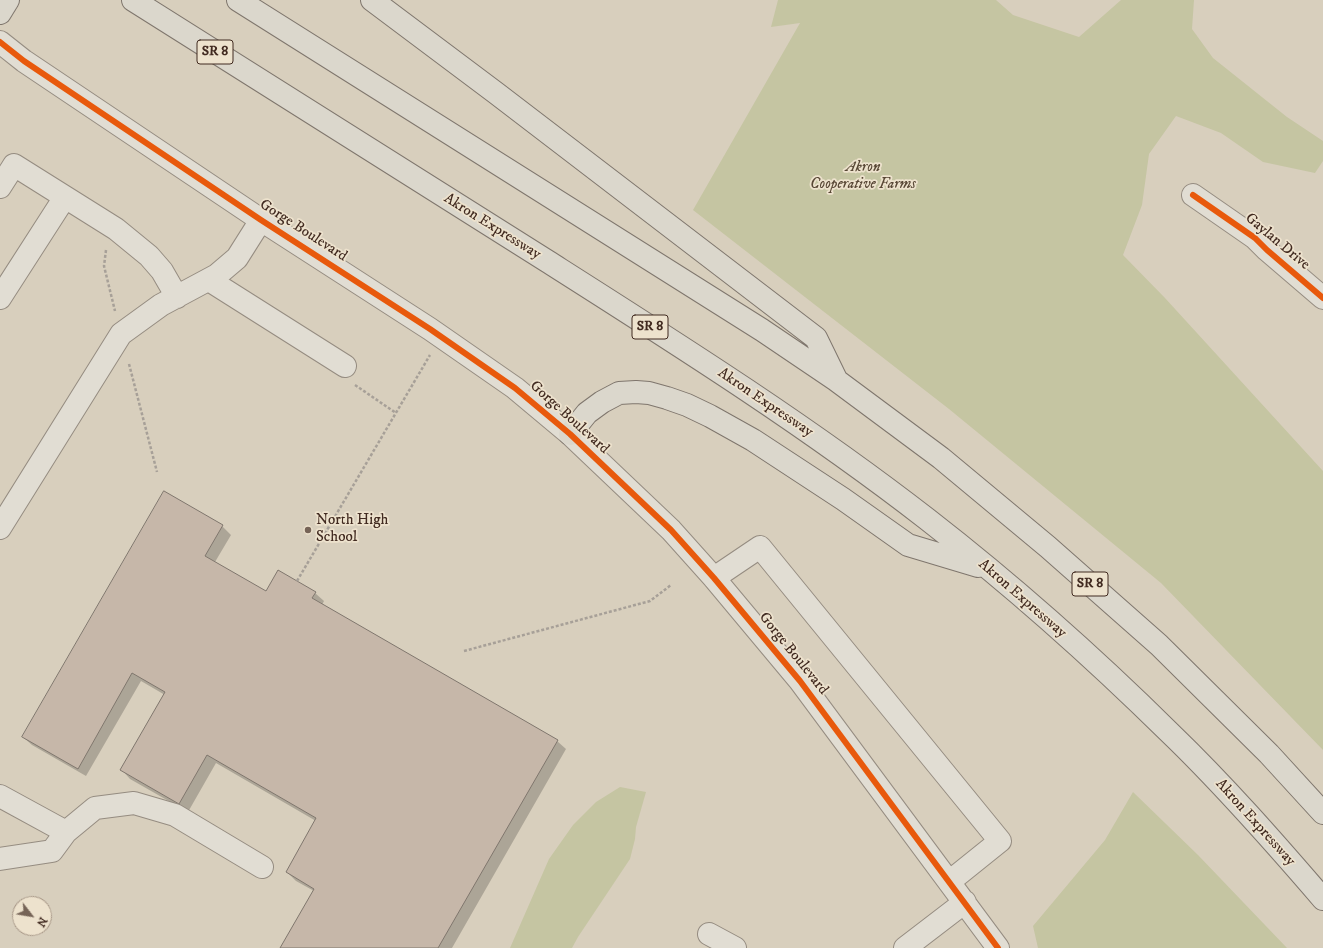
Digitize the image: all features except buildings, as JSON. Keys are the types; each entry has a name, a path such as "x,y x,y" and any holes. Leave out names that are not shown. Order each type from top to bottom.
{"main road":[{"path":"0,13 8,0"},
{"name":"Akron Expressway","path":"133,0 658,332 786,416 927,519 990,570 1060,630 1170,733 1234,798 1323,899"},
{"name":"SR 8","path":"238,0 749,321 836,380 941,458 1048,547 1159,645 1269,754 1323,813"},
{"path":"372,0 816,338 836,380"},
{"path":"570,434 587,413 602,402 619,393 649,393 667,398 687,405 710,416 753,440 843,499 908,545 990,570"}],"street":[{"name":"Gorge Boulevard","path":"0,42 24,61 261,220 430,329 515,388 570,434 670,530 714,578 800,681 998,948"},
{"path":"0,187 14,165 116,229 149,256 162,271 177,297"},
{"name":"Gaylan Drive","path":"1193,195 1255,238 1323,298"},
{"path":"0,298 65,197"},
{"path":"0,528 121,334 161,305 217,275 237,258 261,220"},
{"path":"208,280 345,366"},
{"path":"714,578 760,547 1000,841 950,882"},
{"path":"0,796 66,832"},
{"path":"0,859 52,851 66,832 95,808 134,803 175,815 262,867"},
{"path":"905,948 964,902"},
{"path":"710,934 735,948"}],"path":[{"path":"345,366 348,381 396,413"},
{"path":"297,581 420,372"},
{"path":"464,651 650,601 671,585"}],"green space":[{"name":"Akron Cooperative Farms","path":"778,0 996,0 1013,15 1079,37 1121,0 1194,0 1192,29 1213,58 1287,117 1323,141 1323,161 1315,173 1263,162 1221,133 1176,116 1149,154 1142,205 1123,255 1165,298 1323,471 1323,750 1161,583 949,409 693,210 800,23 771,27"},
{"path":"620,787 646,792 636,827 635,839 630,859 572,948 510,948 549,859 573,825 596,802"},
{"path":"1133,792 1198,855 1287,948 1038,948 1033,926 1105,840"}],"cycle path":[{"path":"0,42 24,61 261,220 430,329 515,388 570,434 671,530 714,578 800,681 998,948"},
{"path":"1193,195 1255,238 1323,298"}],"place":[{"name":"North High School","path":"308,530"}]}
